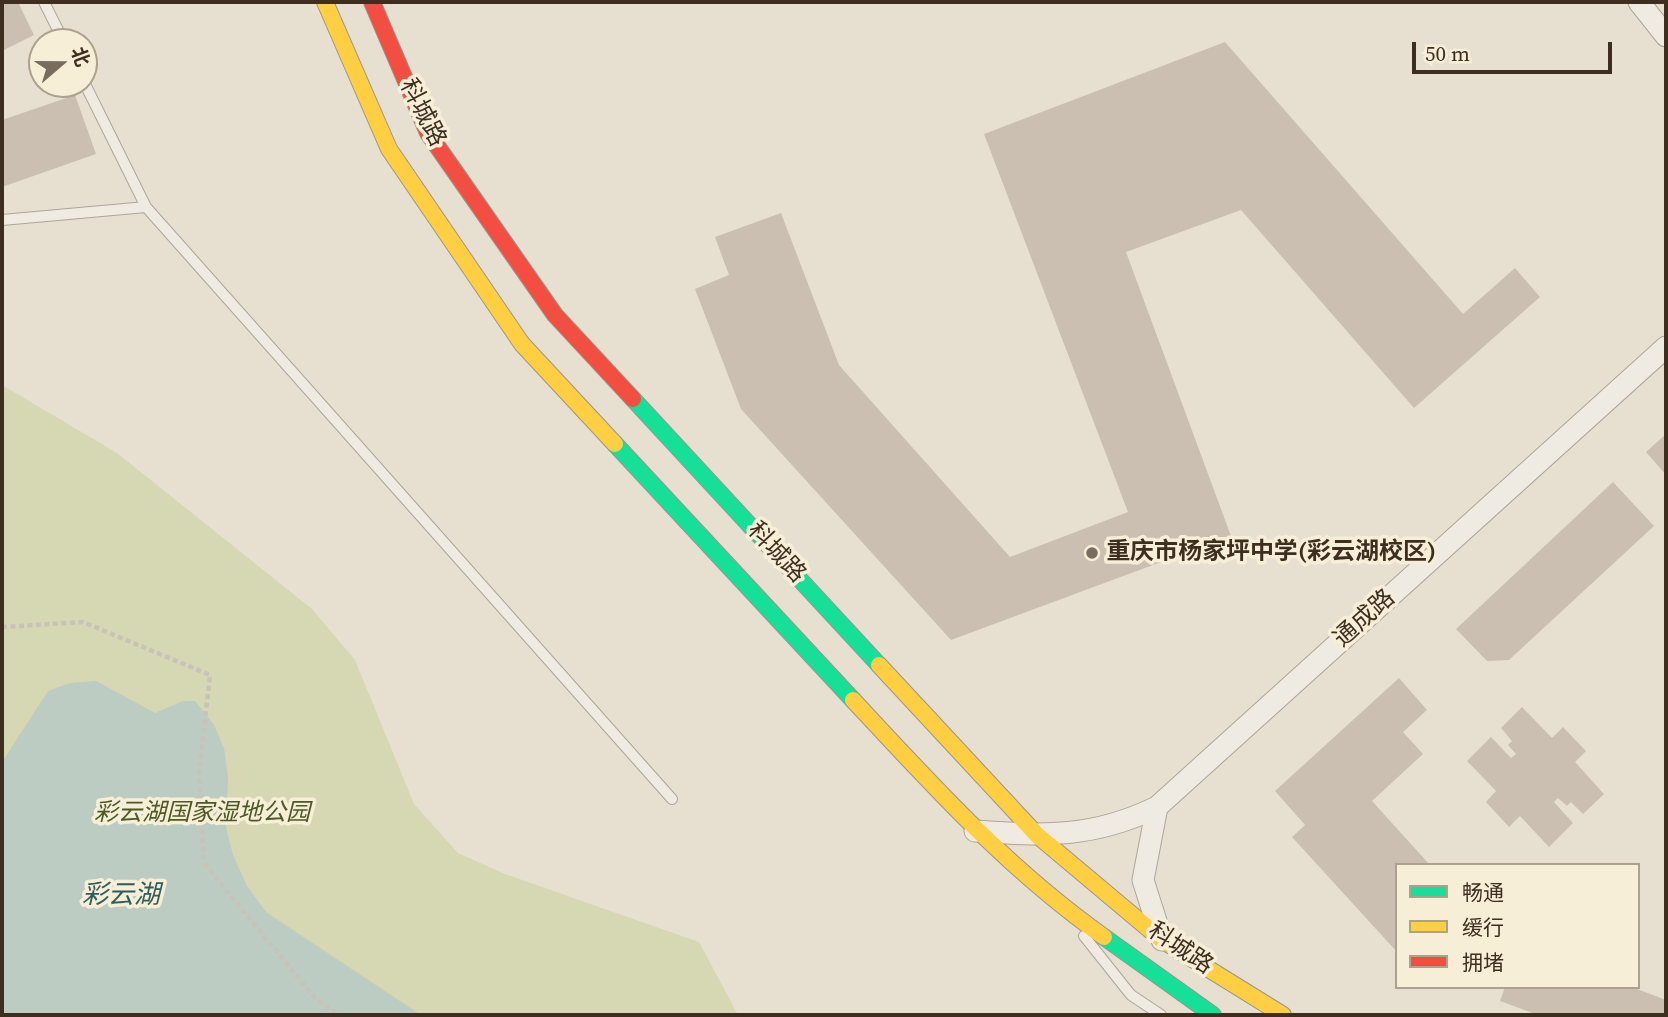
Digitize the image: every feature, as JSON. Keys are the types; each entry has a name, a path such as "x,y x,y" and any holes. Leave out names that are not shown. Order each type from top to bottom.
{"main road":[{"name":"科城路","path":"325,2 389,149 522,344 975,831 1061,907 1213,1015"},
{"name":"科城路","path":"372,2 428,133 555,315 1037,835 1161,940 1283,1015"}],"street":[{"path":"1639,2 1666,36"},
{"name":"通成路","path":"975,831 1037,835 1094,831 1125,823 1157,807 1666,347"},
{"path":"1157,807 1143,880 1161,940"}],"lane":[{"path":"44,2 57,28"},
{"path":"92,98 146,207 671,799"},
{"path":"2,220 146,207"},
{"path":"1061,907 1131,995 1161,1015"}],"path":[{"path":"2,627 83,622 210,674 199,773 204,863 314,997 338,1015"}],"green space":[{"name":"彩云湖国家湿地公园","path":"2,385 117,453 312,609 355,660 414,804 458,853 505,874 699,942 738,1015 2,1015"}],"water":[{"name":"彩云湖","path":"96,681 155,713 183,701 195,701 214,725 224,748 228,777 226,827 233,855 247,886 266,912 421,1015 2,1015 2,762 48,691 70,683"}],"building":[{"path":"2,2 18,2 31,28 28,28 28,38 2,51"},
{"path":"1225,42 1463,314 1515,268 1540,297 1414,408 1241,210 1126,252 1231,536 951,640 741,409 695,289 729,275 715,237 781,213 839,365 1010,557 1128,512 984,134"},
{"path":"66,98 76,98 96,154 2,187 2,120"},
{"path":"1666,434 1666,475 1646,452"},
{"path":"1613,482 1654,526 1509,660 1487,661 1456,629"},
{"path":"1399,678 1427,710 1403,732 1423,754 1372,801 1428,863 1395,863 1395,950 1292,837 1305,825 1275,791"},
{"path":"1522,707 1552,738 1563,727 1586,751 1575,762 1604,794 1583,814 1571,802 1567,806 1558,798 1554,802 1573,823 1549,847 1520,816 1509,827 1486,802 1496,791 1467,761 1491,737 1511,758 1516,754 1508,745 1512,741 1501,728"},
{"path":"1504,989 1637,989 1666,1000 1666,1015 1538,1015 1500,1001"}],"traffic: fast":[{"path":"633,399 879,665"},
{"path":"615,444 853,700"},
{"path":"1104,937 1213,1015"}],"traffic: slow":[{"path":"325,2 389,149 522,344 615,444"},
{"path":"879,665 1037,835 1162,940 1283,1015"},
{"path":"853,700 942,795 1004,855 1036,884 1104,937"}],"traffic: jam":[{"path":"372,2 428,133 555,315 633,399"}],"place":[{"name":"重庆市杨家坪中学(彩云湖校区)","path":"1092,553"}]}
